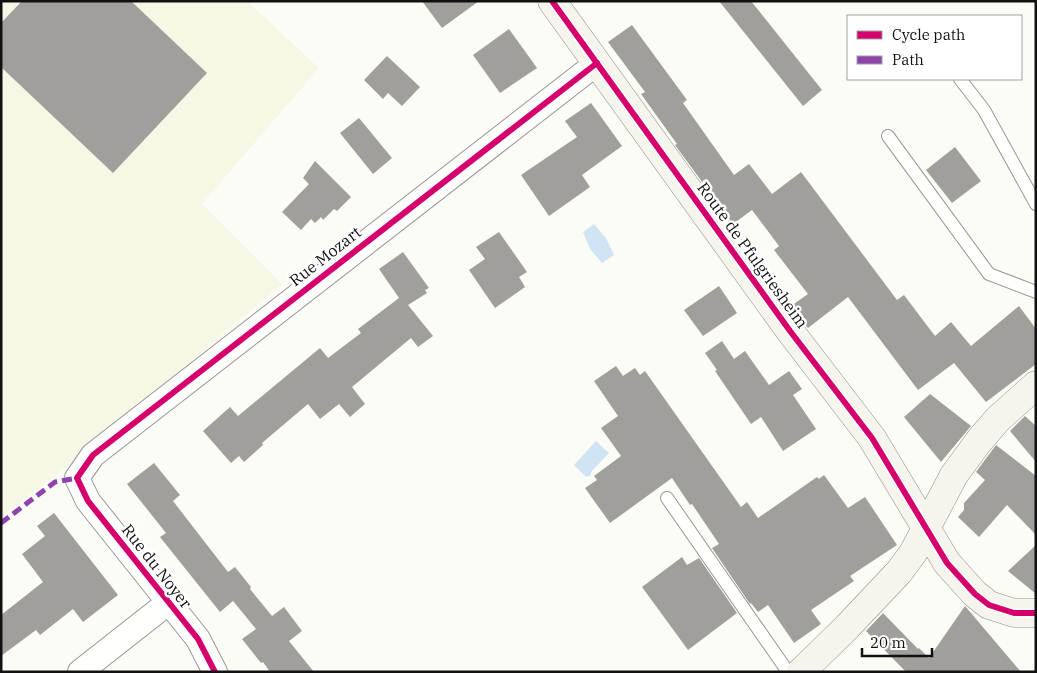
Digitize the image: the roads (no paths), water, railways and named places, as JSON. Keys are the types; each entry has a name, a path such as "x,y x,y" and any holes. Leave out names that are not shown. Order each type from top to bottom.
{"street":[{"name":"Route de Pfulgriesheim","path":"552,1 790,331 872,438 947,563 975,594 989,605 1014,612 1036,613"},
{"name":"Rue Mozart","path":"77,478 92,455 597,63"},
{"path":"801,672 899,572 913,553 954,475 978,441 998,419 1036,385"},
{"name":"Rue du Noyer","path":"77,478 88,501 198,639 215,672"},
{"path":"80,672 169,602"}],"lane":[{"path":"961,80 984,110 1036,204"},
{"path":"888,136 989,274 1036,292"},
{"path":"667,498 788,672"}],"water":[{"path":"594,224 606,238 614,255 602,263 590,249 583,232"},
{"path":"596,441 609,453 592,471 590,476 586,477 574,465"}]}
